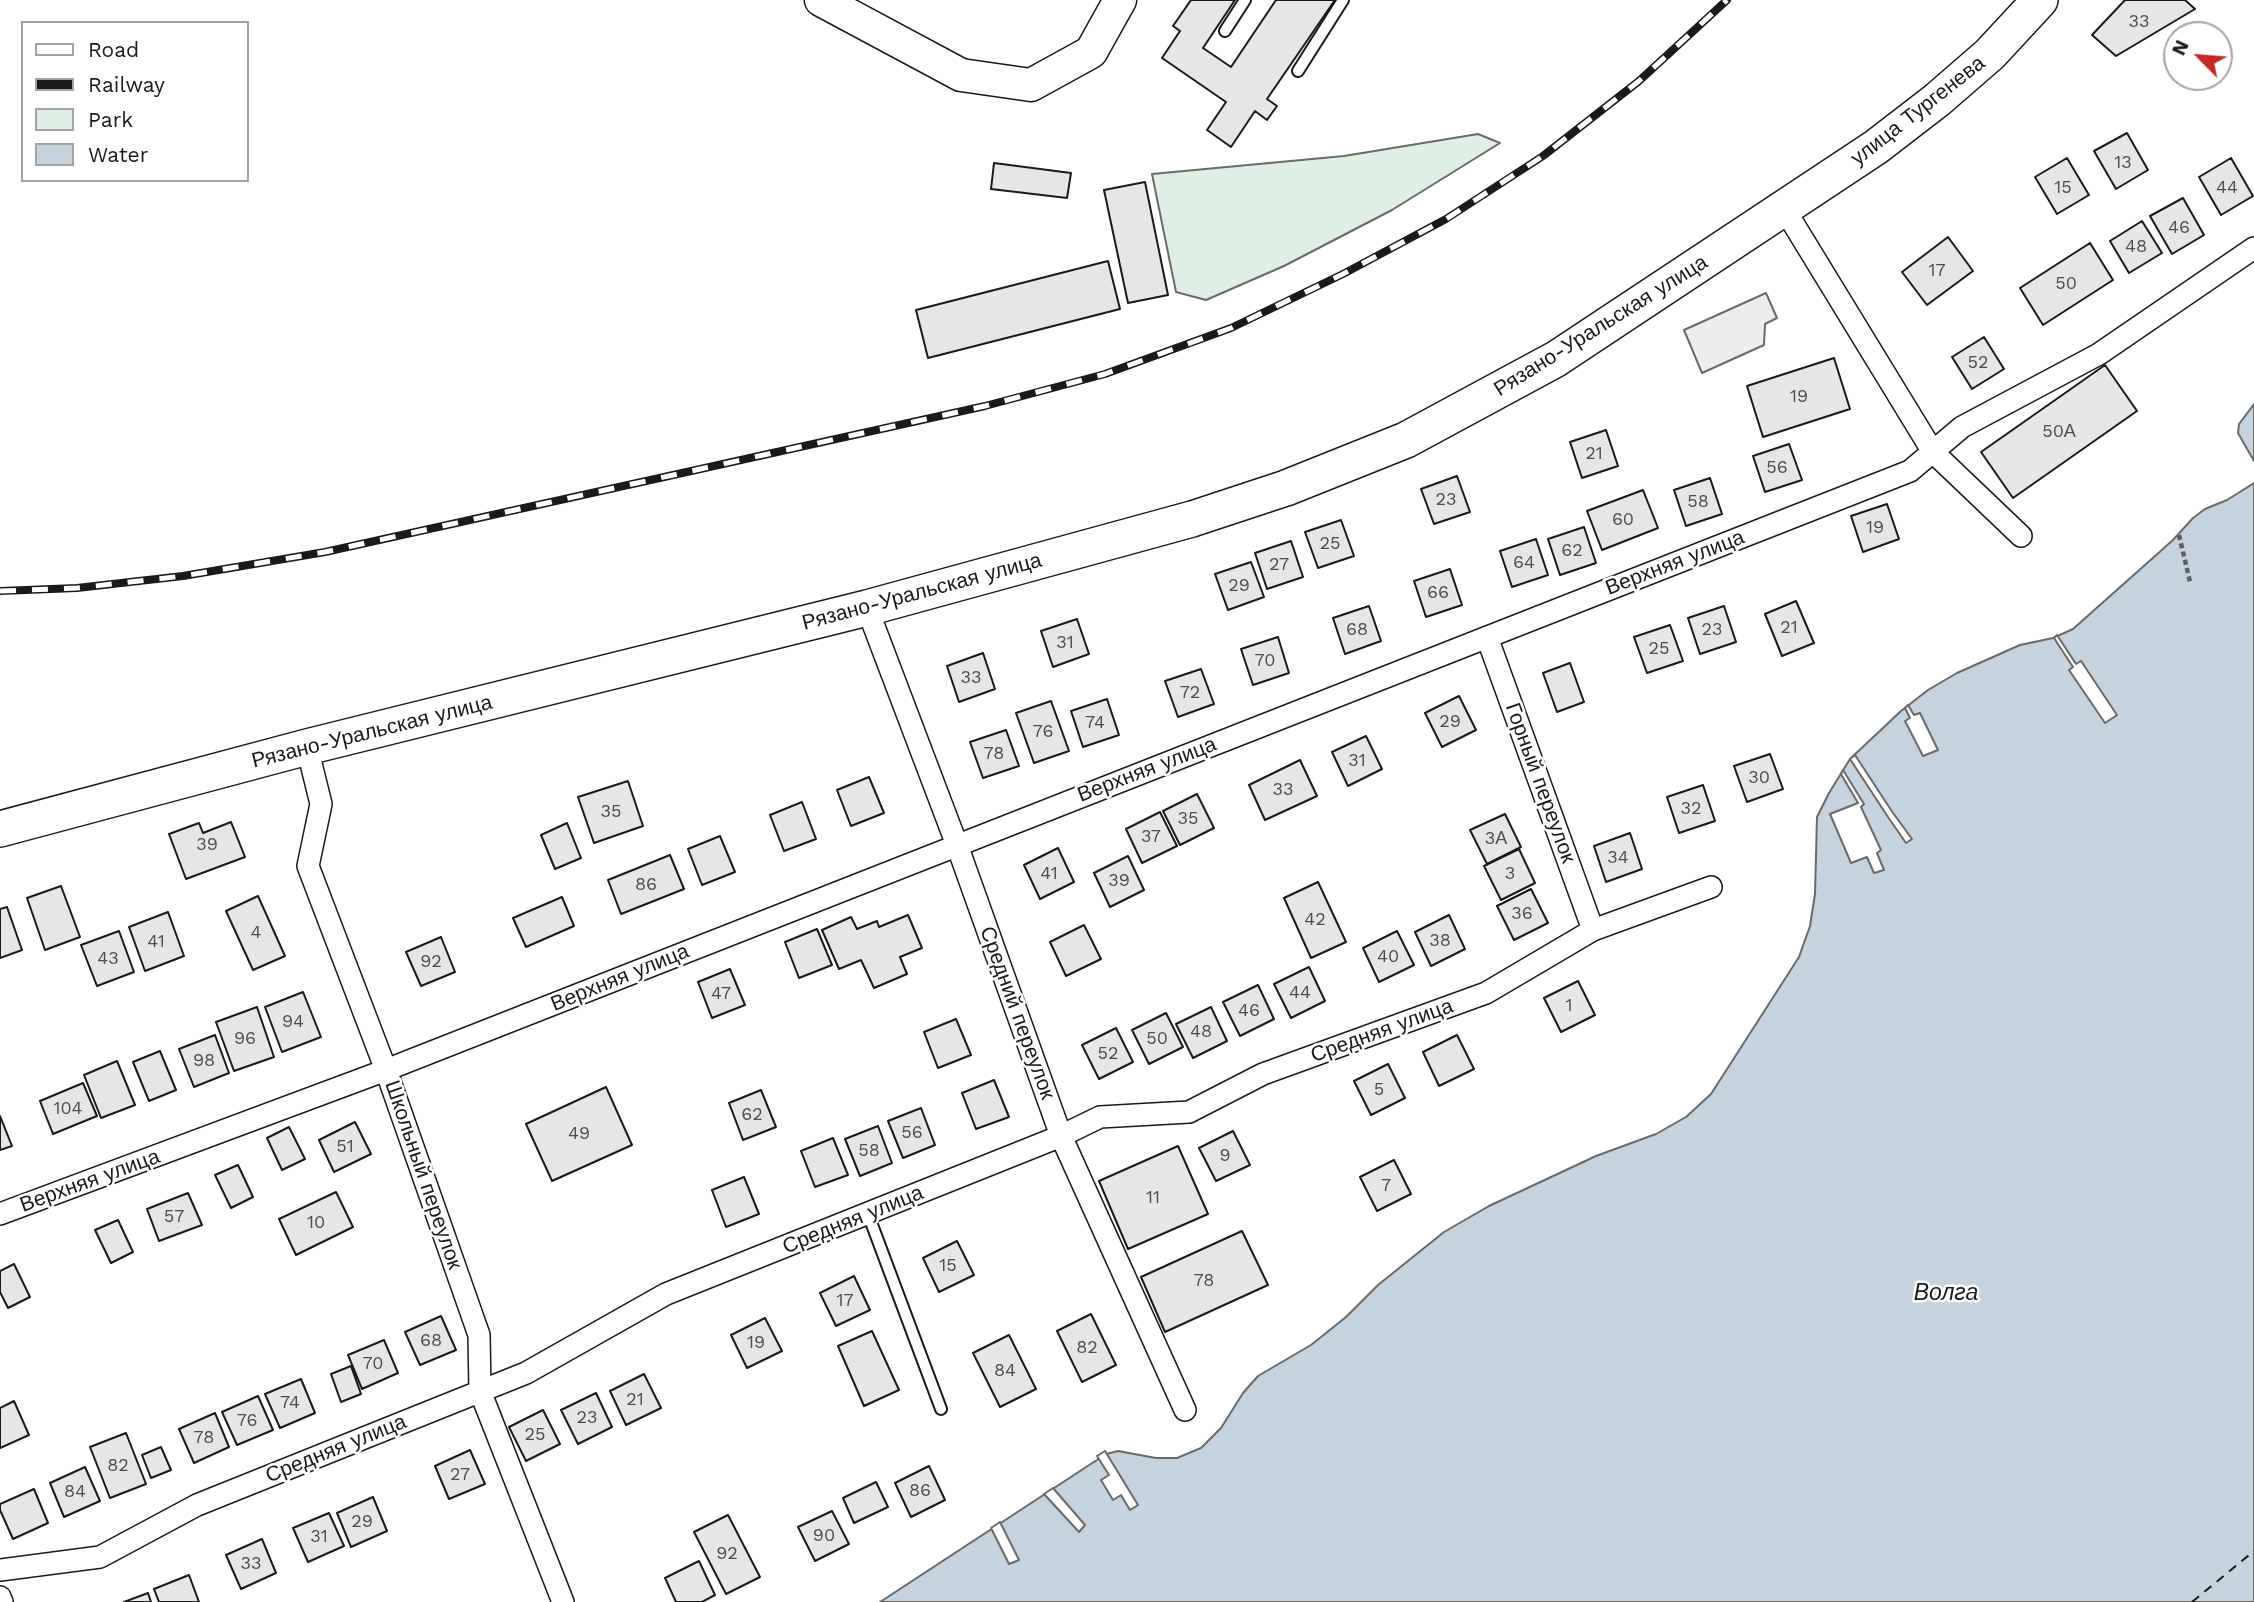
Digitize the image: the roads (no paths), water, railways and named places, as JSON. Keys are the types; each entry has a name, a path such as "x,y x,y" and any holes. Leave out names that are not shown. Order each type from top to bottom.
{"main road":[{"name":"улица Тургенева","path":"1785,210 1877,147 1937,100 1990,54 2040,0"},
{"name":"Рязано-Уральская улица","path":"0,829 307,747 867,608 1192,519 1286,488 1406,440 1556,359 1785,210"}],"street":[{"path":"821,0 961,75 1031,85 1091,52 1121,0"},
{"path":"1785,210 1933,452 2021,536"},
{"name":"Верхняя улица","path":"0,1214 386,1070 1910,471 1962,427 2099,354 2254,248"},
{"name":"Средний переулок","path":"867,608 957,845 1061,1136 1185,1410"},
{"name":"Горный переулок","path":"1488,637 1593,930"},
{"name":"Школьный переулок","path":"307,747 321,804 309,866 386,1070 479,1335 480,1391 563,1602"},
{"name":"Средняя улица","path":"0,1570 100,1557 197,1506 526,1373 666,1294 1061,1136 1100,1117 1189,1112 1263,1074 1486,993 1593,930 1711,887"}],"lane":[{"path":"1226,31 1245,0"},
{"path":"1298,71 1343,0"},
{"path":"868,1214 941,1409"}],"water":[{"path":"2254,404 2254,461 2238,433 2239,424"},
{"name":"Волга","path":"2254,483 2254,1602 880,1602 1106,1454 1118,1451 1156,1458 1177,1458 1201,1448 1221,1428 1243,1393 1258,1376 1311,1345 1346,1317 1378,1285 1444,1232 1489,1206 1596,1156 1656,1134 1686,1117 1711,1094 1799,957 1810,926 1815,894 1817,817 1850,759 1901,711 1928,690 1957,673 2020,645 2053,638 2073,629 2173,540 2193,518"}],"railway":[{"path":"0,591 77,588 183,576 325,552 985,406 1105,374 1231,328 1343,274 1446,219 1543,156 1639,81 1727,0"}]}
